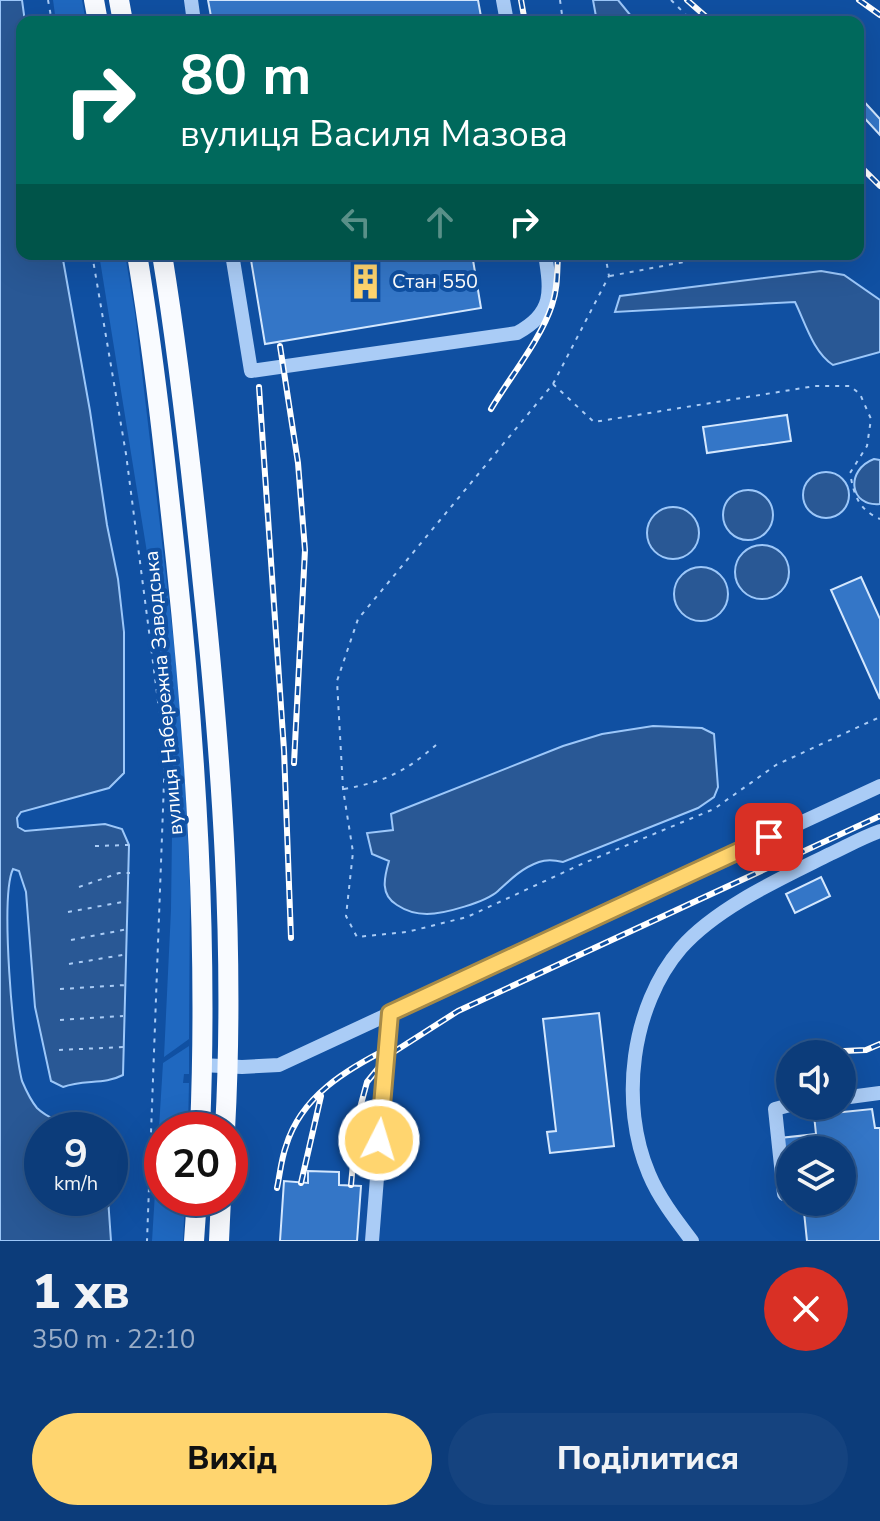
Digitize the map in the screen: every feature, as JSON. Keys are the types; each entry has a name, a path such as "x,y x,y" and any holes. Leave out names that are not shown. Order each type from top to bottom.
{"main road":[{"name":"вулиця Набережна Заводська","path":"138,260 168,483 192,710 201,908 200,1112"},
{"path":"163,260 192,480 217,723 223,810 226,1112"},
{"path":"194,1241 196,1216"},
{"path":"219,1241 220,1216"}],"street":[{"path":"233,260 251,371 517,333 537,322 551,289 546,260"},
{"path":"201,1065 279,1065 880,786"},
{"path":"692,1241 662,1200 648,1173 638,1134 633,1090 637,1053 654,987 682,948 719,916 789,874 880,831"},
{"path":"372,1241 390,1013"},
{"path":"856,1096 880,1093"}],"path":[{"path":"671,0 687,16"},
{"path":"93,260 126,454 165,755 147,1241"},
{"path":"606,260 609,276 553,384 358,619 337,681 343,789 353,852 346,916 357,937 407,932 467,917 584,863 714,809 776,765 880,717"},
{"path":"609,276 694,260"},
{"path":"553,384 594,422 815,386 850,386 860,394 871,419 867,446 850,473 855,499 869,514 880,519"},
{"path":"343,789 378,783 415,763 436,745"},
{"path":"95,846 129,845"},
{"path":"79,887 119,873 130,873"},
{"path":"68,912 128,901"},
{"path":"71,940 128,929"},
{"path":"69,964 128,954"},
{"path":"60,989 126,985"},
{"path":"60,1020 123,1016"},
{"path":"59,1050 124,1047"}],"shaded area":[{"path":"0,0 22,0 24,16 16,16 16,260 63,260 118,579 124,632 124,773 109,788 21,812 17,818 18,827 25,831 105,824 122,829 129,845 123,1075 108,1080 63,1087 51,1081 35,1007 26,892 19,871 13,869 9,884 8,939 18,1063 22,1081 42,1112 24,1112 24,1216 109,1216 111,1241 0,1241"},
{"path":"53,0 82,0 85,16 55,16"},
{"path":"593,0 618,0 631,16 596,16"},
{"path":"100,260 126,260 182,711 190,889 189,1039 164,1057 171,910 173,760 153,590"},
{"path":"821,271 844,275 880,300 880,352 833,365 815,345 795,302 615,312 620,296"},
{"path":"874,459 880,460 880,504 862,500 854,487 858,471"},
{"path":"826,472 842,479 849,495 842,511 826,518 810,511 803,495 810,479"},
{"path":"748,490 765,498 773,515 765,532 748,540 731,532 723,515 731,498"},
{"path":"673,507 692,514 699,533 692,552 673,559 654,552 647,533 654,514"},
{"path":"762,545 781,553 789,572 781,591 762,599 743,591 735,572 743,553"},
{"path":"701,567 720,575 728,594 720,613 701,621 682,613 674,594 682,575"},
{"path":"653,726 702,728 714,734 718,787 714,797 698,808 563,862 548,860 533,864 492,895 464,907 419,913 400,907 388,896 385,880 389,861 372,854 367,833 393,830 391,814 563,746 602,734"},
{"path":"189,1046 189,1074 184,1074 183,1083 189,1083 188,1112 160,1112 163,1063"},
{"path":"154,1216 184,1216 183,1241 152,1241"}],"building":[{"path":"208,0 478,0 481,16 211,16"},
{"path":"864,102 880,119 880,135 864,118"},
{"name":"Стан 550","path":"251,260 473,260 481,308 265,344"},
{"path":"787,415 791,441 707,453 703,427"},
{"path":"861,577 880,619 880,699 831,590"},
{"path":"821,877 830,896 795,913 786,894"},
{"path":"599,1013 614,1146 550,1153 547,1132 556,1131 543,1019"},
{"path":"872,1109 875,1128 880,1128 880,1241 807,1241 804,1216 856,1216 856,1136 798,1136 816,1134 815,1120 856,1120 856,1111"},
{"path":"308,1171 339,1172 339,1185 361,1186 357,1241 280,1241 284,1181 308,1183"}],"railway":[{"path":"521,0 524,16"},
{"path":"687,0 705,16"},
{"path":"859,0 880,15"},
{"path":"864,170 880,186"},
{"path":"491,409 547,318 555,292 558,260"},
{"path":"280,346 298,463 305,550 294,763"},
{"path":"259,387 284,750 291,938"},
{"path":"351,1185 357,1119 367,1082 389,1055 458,1011 880,816"},
{"path":"856,1050 880,1044"},
{"path":"277,1188 293,1128 314,1099 342,1075 391,1047"},
{"path":"301,1183 321,1096"}],"place":[{"name":"Стан 550","path":"366,281"}],"route":[{"path":"379,1140 390,1013 769,837"}]}
